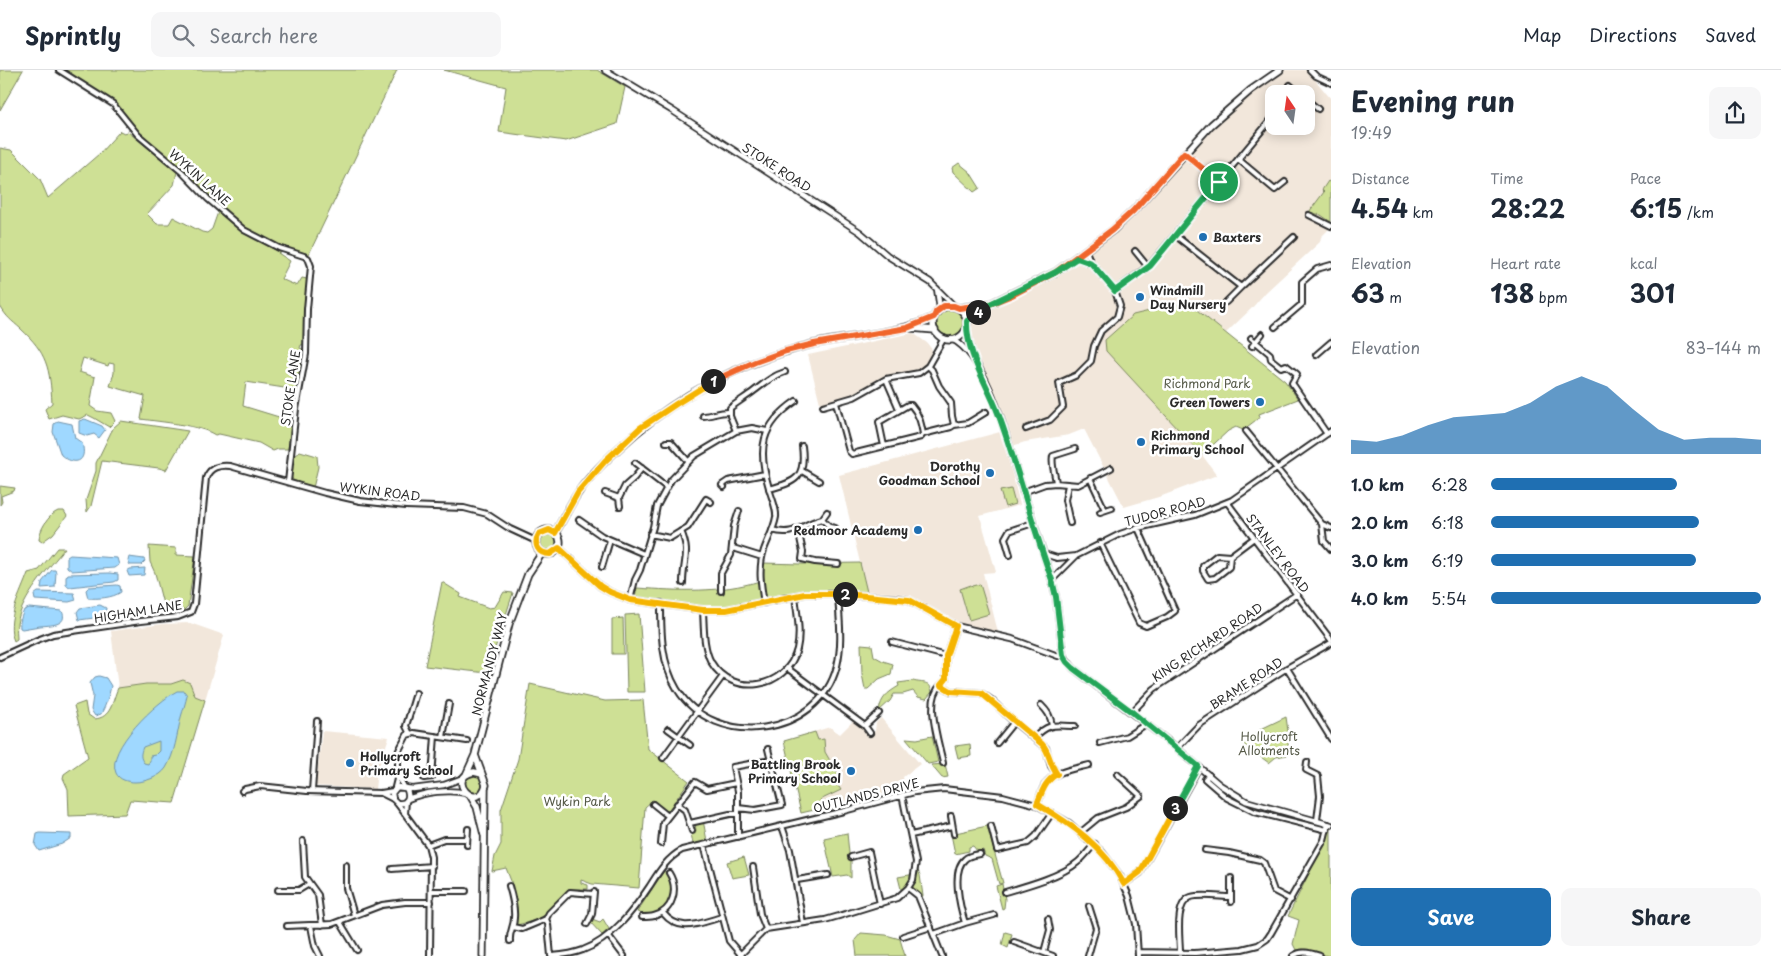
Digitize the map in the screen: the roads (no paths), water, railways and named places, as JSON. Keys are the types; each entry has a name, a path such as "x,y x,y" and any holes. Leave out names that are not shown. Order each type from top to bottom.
{"main road":[{"path":"967,321 990,304 1056,272 1086,251 1133,211 1184,153 1230,108 1251,90 1280,70"},
{"path":"956,307 966,316 966,329 962,335 952,339 944,338 935,330 933,324 934,317 944,306 956,307 990,304"},
{"path":"555,533 578,492 605,461 640,428 720,377 778,354 814,344 907,328 934,317"},
{"path":"907,328 935,330"},
{"path":"549,530 555,533 560,540 559,548 550,554 542,553 536,541 542,532 549,530"},
{"name":"NORMANDY WAY","path":"464,777 475,755 509,624 528,574 542,553"},
{"path":"475,755 486,781 486,828 484,835"},
{"path":"482,774 474,772 464,777 462,786 477,807 484,835 483,956"},
{"path":"468,794 479,795 485,788"}],"street":[{"name":"WYKIN LANE","path":"59,70 113,104 138,136 182,172 208,199 244,230 279,248 308,258 311,266"},
{"name":"STOKE ROAD","path":"605,70 673,111 860,232 888,256 935,286 956,307"},
{"path":"1310,70 1316,76 1331,83"},
{"path":"1115,291 1148,267 1176,236 1265,127"},
{"path":"1184,153 1219,182"},
{"path":"1238,159 1275,190 1285,182"},
{"path":"1309,215 1331,226"},
{"path":"1176,236 1241,287"},
{"path":"1226,302 1294,238"},
{"path":"1026,429 1050,420 1062,407 1059,383 1077,375 1091,361 1100,331 1117,317 1120,306 1115,291 1091,263 1086,251"},
{"path":"1135,251 1148,267"},
{"path":"1077,258 1091,263"},
{"path":"1275,326 1302,304 1301,285 1303,281 1315,270 1331,265"},
{"name":"STOKE LANE","path":"288,482 296,409 306,354 307,309 311,266"},
{"path":"935,286 938,292 940,309"},
{"path":"966,329 973,359"},
{"path":"1252,346 1262,334"},
{"path":"823,406 859,395 886,379 919,372 928,366 944,338"},
{"path":"1251,338 1270,354 1271,359 1281,367 1286,365 1297,374 1292,383 1329,432"},
{"path":"952,339 960,343 973,359 985,380 998,412 1052,580 1063,655 1073,668 1132,712 1220,785 1246,801 1330,824 1324,840 1267,939 1258,945 1242,951 1138,954"},
{"path":"1316,355 1331,342"},
{"path":"928,366 932,370 939,386 952,403 954,425"},
{"path":"736,431 730,416 730,408 760,387 766,380 785,372"},
{"path":"886,379 899,410"},
{"path":"764,603 761,581 762,557 776,516 765,474 762,452 767,431 777,416 796,401"},
{"path":"836,402 851,454 921,437 923,434 954,425 968,423 986,412 987,406"},
{"path":"884,446 879,423 908,405 912,405 920,417 923,434"},
{"path":"703,416 723,411 730,412"},
{"path":"986,412 990,416"},
{"path":"630,600 657,506 666,488 688,461 736,431 752,428 767,431"},
{"path":"1246,431 1322,524 1331,528"},
{"name":"TUDOR ROAD","path":"1052,580 1076,556 1120,534 1195,515 1227,502 1278,469 1329,432"},
{"path":"666,442 672,440 688,461"},
{"path":"769,489 790,484 802,471 804,460 802,446"},
{"path":"1056,483 1053,456 1075,449"},
{"path":"636,462 666,488"},
{"name":"WYKIN ROAD","path":"218,466 230,466 360,501 472,510 487,514 510,529 536,541"},
{"name":"HIGHAM LANE","path":"0,656 53,634 178,617 191,612 194,604 206,478 208,473 218,466"},
{"path":"620,506 619,498 625,486 642,468"},
{"path":"1023,492 1045,484 1078,485 1111,468"},
{"path":"802,471 819,481"},
{"path":"718,488 728,481 765,474"},
{"path":"1090,478 1105,510"},
{"path":"1068,485 1065,500 1070,523"},
{"path":"650,534 670,538 688,527 711,493"},
{"path":"605,494 619,498"},
{"path":"706,498 711,502"},
{"name":"STANLEY ROAD","path":"1227,502 1331,641"},
{"path":"1100,512 1112,508"},
{"path":"721,591 721,573 731,556 734,526 739,511"},
{"path":"772,530 785,534 822,519 827,512"},
{"path":"822,519 830,527 834,528"},
{"path":"579,520 602,536 644,554"},
{"path":"1010,555 1005,538 1008,532 1033,523"},
{"path":"1322,524 1324,541 1331,549"},
{"path":"1100,543 1140,623 1146,626 1167,617 1175,611 1138,528"},
{"path":"798,529 803,552 802,559 838,564"},
{"path":"678,579 683,581 687,544 681,531"},
{"path":"1230,556 1229,567 1215,578 1208,578 1202,571 1203,566 1217,555 1230,556 1254,538"},
{"path":"602,567 610,540"},
{"path":"559,548 600,586 630,600 703,610 726,610 796,596 838,594 909,600 956,626 1012,639 1058,656 1063,655"},
{"path":"733,548 762,557"},
{"name":"TUDOR ROAD","path":"1044,554 1057,558 1076,556"},
{"path":"661,604 663,649 669,674 683,697 699,711 730,727 758,729 776,726 795,718 816,702 823,694 837,667 841,643 838,594"},
{"name":"KING RICHARD ROAD","path":"1132,712 1154,689 1297,594"},
{"path":"703,610 705,642 712,664 723,676 741,684 757,685 775,679 787,668 797,649 796,596"},
{"path":"943,763 932,706 936,690 946,679 946,656 956,626"},
{"name":"BRAME ROAD","path":"1177,748 1199,725 1331,641"},
{"path":"892,642 946,656"},
{"path":"787,668 865,726 870,733"},
{"path":"1287,668 1331,739"},
{"path":"663,758 723,676"},
{"path":"941,685 951,691 981,693 993,702 1046,748 1051,766 1057,774"},
{"path":"410,734 406,726 416,694"},
{"path":"443,737 448,704"},
{"path":"1041,704 1052,720 1052,726"},
{"path":"865,726 879,713"},
{"path":"312,791 318,722"},
{"path":"997,743 1014,722"},
{"path":"1100,743 1128,736 1146,724"},
{"path":"1035,737 1044,728 1075,726"},
{"path":"668,729 690,745"},
{"path":"393,799 398,775 398,752 407,736 414,733 467,741"},
{"path":"424,778 432,777 435,736"},
{"path":"738,808 754,810 782,805 768,749"},
{"path":"738,837 738,791 733,767 771,760"},
{"path":"1306,762 1306,770 1318,776 1320,796 1317,820"},
{"path":"1037,804 1050,778 1057,774 1089,765"},
{"path":"1124,884 1140,872 1198,766"},
{"path":"1081,832 1098,818 1126,807 1142,796 1117,774"},
{"path":"398,775 405,788 407,800 404,814"},
{"path":"1209,775 1205,779 1227,798 1255,812 1327,830"},
{"path":"242,792 245,789 260,786 312,791 381,793 394,789 444,785 464,777"},
{"path":"661,844 663,823 696,782 707,789 736,783"},
{"name":"OUTLANDS DRIVE","path":"552,956 591,947 608,935 636,906 665,863 682,850 902,795 946,789 1003,796 1037,804 1081,832 1111,864 1124,884 1134,914 1138,954"},
{"path":"397,804 402,804 421,795 447,791 468,794"},
{"path":"381,793 393,799 428,846 432,866 430,956"},
{"path":"704,845 728,940 741,955 766,929 825,920 896,898 908,888 915,872 916,862 902,795"},
{"path":"653,804 668,816"},
{"path":"677,804 685,810 692,832"},
{"path":"997,850 1028,843 1036,836 1052,813"},
{"path":"690,823 737,814"},
{"path":"951,816 954,834"},
{"path":"782,826 797,880 803,923"},
{"path":"911,836 952,826"},
{"path":"991,826 999,856"},
{"path":"468,829 468,845"},
{"path":"428,846 444,839 468,839"},
{"path":"303,841 305,876 318,895 322,925"},
{"path":"1005,892 1070,867 1078,862 1094,844"},
{"path":"1205,850 1260,860 1264,863 1274,891 1290,900"},
{"path":"851,857 869,852 880,904"},
{"path":"965,923 961,910 957,874 961,864 969,856 973,853 980,854"},
{"path":"346,865 346,888 354,915"},
{"path":"392,869 432,866"},
{"path":"753,868 760,914 766,929"},
{"path":"642,917 652,917 663,913 672,902 674,895 673,881 669,873"},
{"path":"797,880 828,875"},
{"path":"1180,952 1179,914 1184,903 1191,897 1231,900 1231,878"},
{"path":"278,890 299,890 309,884"},
{"path":"509,886 515,916 513,928 509,934 510,941"},
{"path":"908,888 918,896 942,956"},
{"path":"432,891 466,891"},
{"path":"552,956 546,920 549,913 570,892 594,893 592,914 587,924"},
{"path":"287,926 311,926 340,922 382,905 405,902 431,902"},
{"path":"1088,956 1096,928 1089,906"},
{"path":"663,913 673,923 688,926 722,917"},
{"path":"934,934 994,915"},
{"path":"1044,952 1050,930 1048,919"},
{"path":"513,928 522,929 546,920"},
{"path":"340,922 357,950"},
{"path":"311,926 315,946 320,956"},
{"path":"903,936 931,927"},
{"path":"608,935 624,956"},
{"path":"1014,942 1053,956"},
{"path":"1293,956 1306,952 1320,956"}],"water":[{"path":"85,419 102,426 105,430 99,438 94,434 87,436 79,433 79,421"},
{"path":"58,421 72,424 75,438 82,443 83,455 79,461 71,461 61,455 53,432 54,424"},
{"path":"70,555 117,558 119,565 115,568 72,571 67,567 67,557"},
{"path":"129,557 144,559 145,561 141,565 130,565"},
{"path":"145,568 144,575 129,576 127,571 130,569"},
{"path":"52,570 56,572 55,587 41,588 42,582"},
{"path":"68,574 118,574 118,580 70,587 66,585"},
{"path":"120,586 121,592 114,596 88,598 86,590 89,587"},
{"path":"38,592 74,593 76,600 69,602 35,600 34,595"},
{"path":"100,605 106,608 105,616 79,620 77,612 80,608"},
{"path":"29,608 62,611 63,620 53,625 22,629 20,628 20,621 24,610"},
{"path":"95,677 106,678 111,686 101,714 95,716 91,710 93,696 90,683"},
{"path":"177,691 184,691 187,695 174,750 166,768 156,776 143,781 132,782 121,779 116,773 115,763 118,751 135,727 168,696","holes":["159,741 159,751 155,755 150,756 148,764 144,763 141,756 143,747"]},
{"path":"37,834 71,834 71,838 62,844 39,851 35,845"}],"place":[{"name":"Baxters","path":"1203,237"},
{"name":"Windmill Day Nursery","path":"1140,297"},
{"name":"Green Towers","path":"1260,402"},
{"name":"Richmond Primary School","path":"1141,442"},
{"name":"Dorothy Goodman School","path":"990,473"},
{"name":"Redmoor Academy","path":"918,530"},
{"name":"Hollycroft Primary School","path":"350,763"},
{"name":"Battling Brook Primary School","path":"851,771"}],"park label":[{"name":"Richmond Park","path":"1207,383"},
{"name":"Hollycroft Allotments","path":"1269,743"},
{"name":"Wykin Park","path":"577,801"}]}
